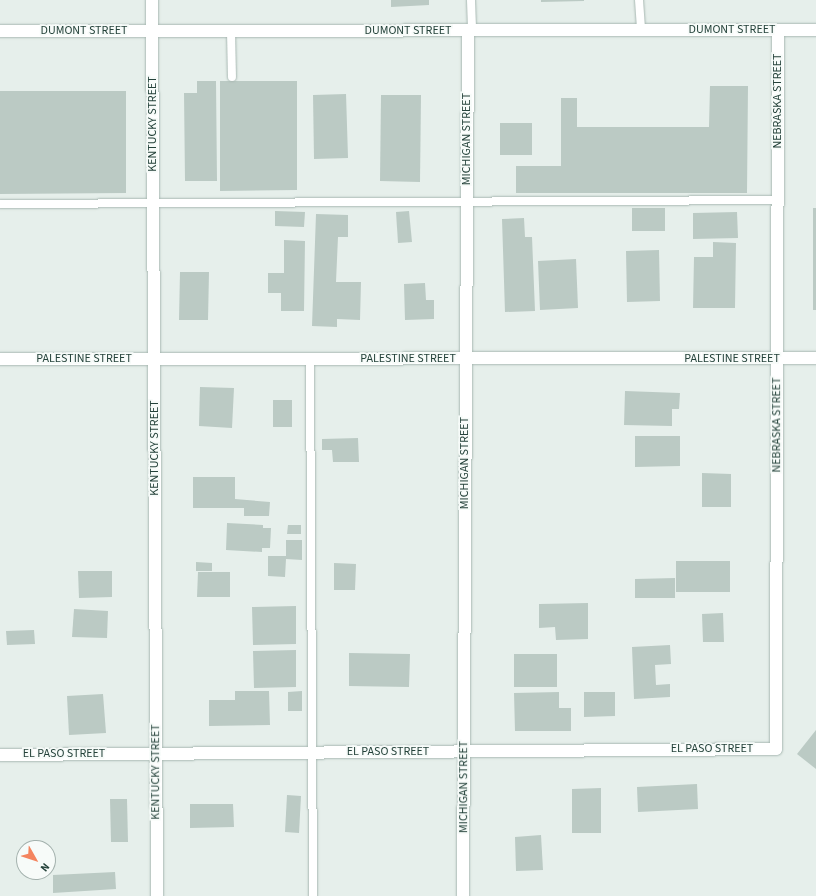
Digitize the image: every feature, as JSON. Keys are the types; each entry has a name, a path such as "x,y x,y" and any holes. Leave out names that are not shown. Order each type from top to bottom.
{"street":[{"name":"KENTUCKY STREET","path":"152,0 157,896"},
{"name":"NEBRASKA STREET","path":"776,749 778,30"},
{"name":"DUMONT STREET","path":"0,31 816,30"},
{"name":"MICHIGAN STREET","path":"463,896 467,202 470,31"},
{"name":"PALESTINE STREET","path":"0,359 816,358"},
{"name":"EL PASO STREET","path":"0,755 776,749"}],"lane":[{"path":"470,31 471,0"},
{"path":"639,0 640,30"},
{"path":"231,31 232,77"},
{"path":"0,204 778,200"},
{"path":"310,359 313,896"}],"building":[{"path":"391,0 429,0 429,5 391,7"},
{"path":"541,0 584,0 584,1 541,2"},
{"path":"197,81 216,81 217,181 185,181 184,93 197,93"},
{"path":"220,81 297,81 297,190 220,191"},
{"path":"710,86 748,86 747,193 516,193 516,166 561,166 561,98 577,98 577,127 709,127"},
{"path":"0,91 126,91 126,193 0,194"},
{"path":"346,94 348,158 314,159 313,95"},
{"path":"381,95 421,95 420,182 380,181"},
{"path":"500,123 532,123 532,155 500,155"},
{"path":"632,208 665,208 665,231 632,231"},
{"path":"813,208 816,208 816,310 813,310"},
{"path":"275,211 305,212 304,227 275,226"},
{"path":"409,211 412,242 398,243 396,212"},
{"path":"737,212 738,238 693,239 693,213"},
{"path":"316,214 348,215 348,237 338,237 336,282 361,282 360,320 337,319 337,327 312,326"},
{"path":"524,218 525,237 532,237 535,311 505,312 502,219"},
{"path":"284,240 305,241 304,311 281,311 281,293 268,293 268,273 284,273"},
{"path":"713,242 736,243 735,308 693,308 694,257 713,257"},
{"path":"659,250 660,301 627,302 626,251"},
{"path":"576,259 578,308 540,310 538,261"},
{"path":"180,272 209,272 208,320 179,320"},
{"path":"425,283 426,300 434,300 434,319 405,320 404,284"},
{"path":"200,387 234,388 232,428 199,426"},
{"path":"625,391 680,393 679,409 672,409 672,426 624,425"},
{"path":"273,400 292,400 292,427 273,427"},
{"path":"635,436 680,436 680,466 635,467"},
{"path":"358,438 359,462 333,462 332,450 322,450 322,439"},
{"path":"702,473 731,474 731,507 702,507"},
{"path":"193,477 235,477 235,499 270,502 269,516 244,516 244,508 193,508"},
{"path":"227,523 263,525 263,528 271,528 270,548 262,548 262,552 226,550"},
{"path":"288,525 301,525 301,534 287,534"},
{"path":"286,540 302,540 302,560 286,559 285,577 268,576 268,556 286,556"},
{"path":"676,561 730,561 730,592 676,592"},
{"path":"196,562 212,563 212,571 196,571"},
{"path":"334,563 356,564 355,590 334,590"},
{"path":"78,571 112,571 112,597 79,598"},
{"path":"198,572 230,572 230,597 197,597"},
{"path":"675,578 675,598 635,598 635,579"},
{"path":"588,603 588,639 556,640 555,627 539,628 539,604"},
{"path":"296,606 296,644 253,645 252,607"},
{"path":"74,609 108,611 107,638 72,637"},
{"path":"723,613 724,642 703,642 702,614"},
{"path":"34,630 35,644 7,645 6,631"},
{"path":"670,645 671,664 655,665 656,685 670,684 670,697 634,699 632,647"},
{"path":"296,650 296,687 254,688 253,651"},
{"path":"349,653 410,654 409,687 349,686"},
{"path":"514,654 557,654 557,687 514,687"},
{"path":"235,691 269,691 270,725 209,726 209,700 235,700"},
{"path":"302,691 302,711 288,711 288,692"},
{"path":"559,692 559,708 571,708 571,731 515,731 514,693"},
{"path":"584,692 615,692 615,716 584,717"},
{"path":"103,694 106,733 69,735 67,696"},
{"path":"816,730 816,769 797,754"},
{"path":"697,784 698,809 638,812 637,787"},
{"path":"601,788 601,833 572,833 572,789"},
{"path":"287,795 301,796 299,833 285,832"},
{"path":"110,799 127,799 128,842 111,842"},
{"path":"190,804 233,804 234,827 190,828"},
{"path":"541,835 543,870 516,871 515,837"},
{"path":"115,872 116,889 53,893 53,880 56,880 56,875"}]}
